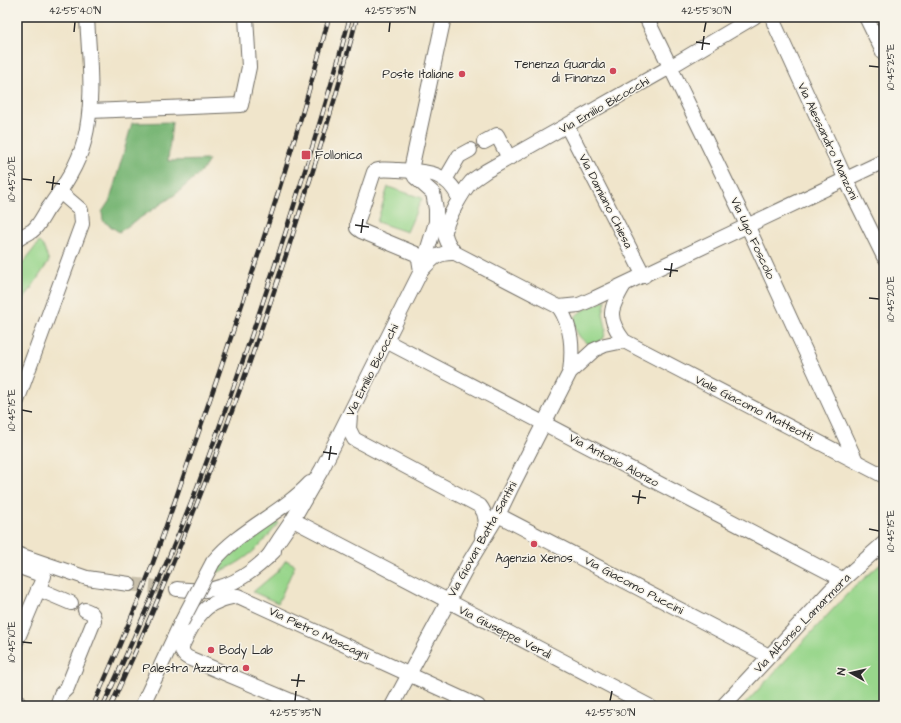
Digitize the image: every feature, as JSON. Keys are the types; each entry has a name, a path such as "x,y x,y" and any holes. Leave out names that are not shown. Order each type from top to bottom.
{"street":[{"path":"17,240 38,225 43,215 71,175 82,148 90,111 87,17"},
{"path":"90,111 241,105 249,67 246,17"},
{"path":"421,271 437,215 435,199 431,190 417,180 417,171 412,166 444,17"},
{"name":"Via Ugo Foscolo","path":"646,17 748,227 856,462"},
{"name":"Via Emilio Bicocchi","path":"456,253 446,239 446,225 459,198 473,181 486,171 670,67 754,17"},
{"path":"866,17 884,54"},
{"name":"Via Alessandro Manzoni","path":"771,19 846,180 884,257"},
{"name":"Via Damiano Chiesa","path":"567,126 644,276"},
{"path":"484,142 497,135 509,158"},
{"path":"445,180 459,156 470,150"},
{"path":"559,307 579,305 624,285 884,161"},
{"path":"421,271 419,259 416,254 361,231 357,225 375,171 387,169 417,171 437,175 452,185 459,198 449,203 435,199"},
{"path":"17,401 65,274 82,224 81,210 60,192"},
{"path":"17,227 28,224 43,215"},
{"path":"421,271 436,256 444,253 456,253 559,307 565,317 571,336 572,353 570,372"},
{"name":"Via Emilio Bicocchi","path":"268,557 296,515 334,447 421,271"},
{"path":"570,372 594,350 604,345 624,341 613,323 612,313 613,304 624,285"},
{"name":"Via Antonio Alonzo","path":"386,341 842,580"},
{"name":"Viale Giacomo Matteotti","path":"624,341 884,476"},
{"name":"Via Giovan Batta Santini","path":"392,706 475,553 498,515 510,488 570,372"},
{"path":"351,411 349,429 354,439"},
{"path":"334,447 344,440 354,439 480,506 484,512 486,522 485,529 475,553"},
{"path":"142,706 181,623 214,562 232,543 297,495 322,469"},
{"name":"Via Emilio Bicocchi","path":"177,589 205,590 222,587 256,568 282,543 299,523 313,496 322,469"},
{"path":"480,506 492,504 503,496 510,488"},
{"name":"Via Giacomo Puccini","path":"498,515 769,656"},
{"name":"Via Giuseppe Verdi","path":"299,523 649,706"},
{"name":"Via Alfonso Lamarmora","path":"723,706 842,580 884,543"},
{"path":"17,554 87,578 128,584"},
{"path":"17,566 44,576 17,640"},
{"path":"38,589 71,603"},
{"name":"Via Pietro Mascagni","path":"302,706 189,658 182,652 182,646 199,615 207,607 219,601 238,596 478,706"},
{"path":"56,706 67,688 94,621 92,612 85,610"},
{"path":"17,701 20,706"}],"green space":[{"path":"172,122 168,161 209,160 203,170 176,194 119,232 103,221 102,212 110,200 132,123"},
{"path":"388,187 422,198 407,232 377,222"},
{"path":"39,242 43,246 49,261 17,310 17,271"},
{"path":"606,300 603,313 606,328 604,338 593,344 584,341 578,334 574,324 576,316 585,309"},
{"path":"272,519 279,523 258,547 244,558 217,573 222,561 230,550"},
{"path":"286,560 295,565 278,603 253,592 278,571"},
{"path":"884,561 884,706 743,706 850,591"}],"tunnel":[{"path":"129,584 177,589"}],"railway":[{"path":"93,706 150,571 177,496 263,239 291,150 329,17"},
{"path":"103,706 173,547 220,425 279,253 321,118 350,17"},
{"path":"111,706 185,535 250,361 317,159 357,17"}],"place":[{"name":"Tenenza Guardia di Finanza","path":"613,71"},
{"name":"Poste Italiane","path":"462,74"},
{"name":"Follonica","path":"306,155"},
{"name":"Agenzia Xenos","path":"534,544"},
{"name":"Body Lab","path":"211,650"},
{"name":"Palestra Azzurra","path":"246,668"}]}
